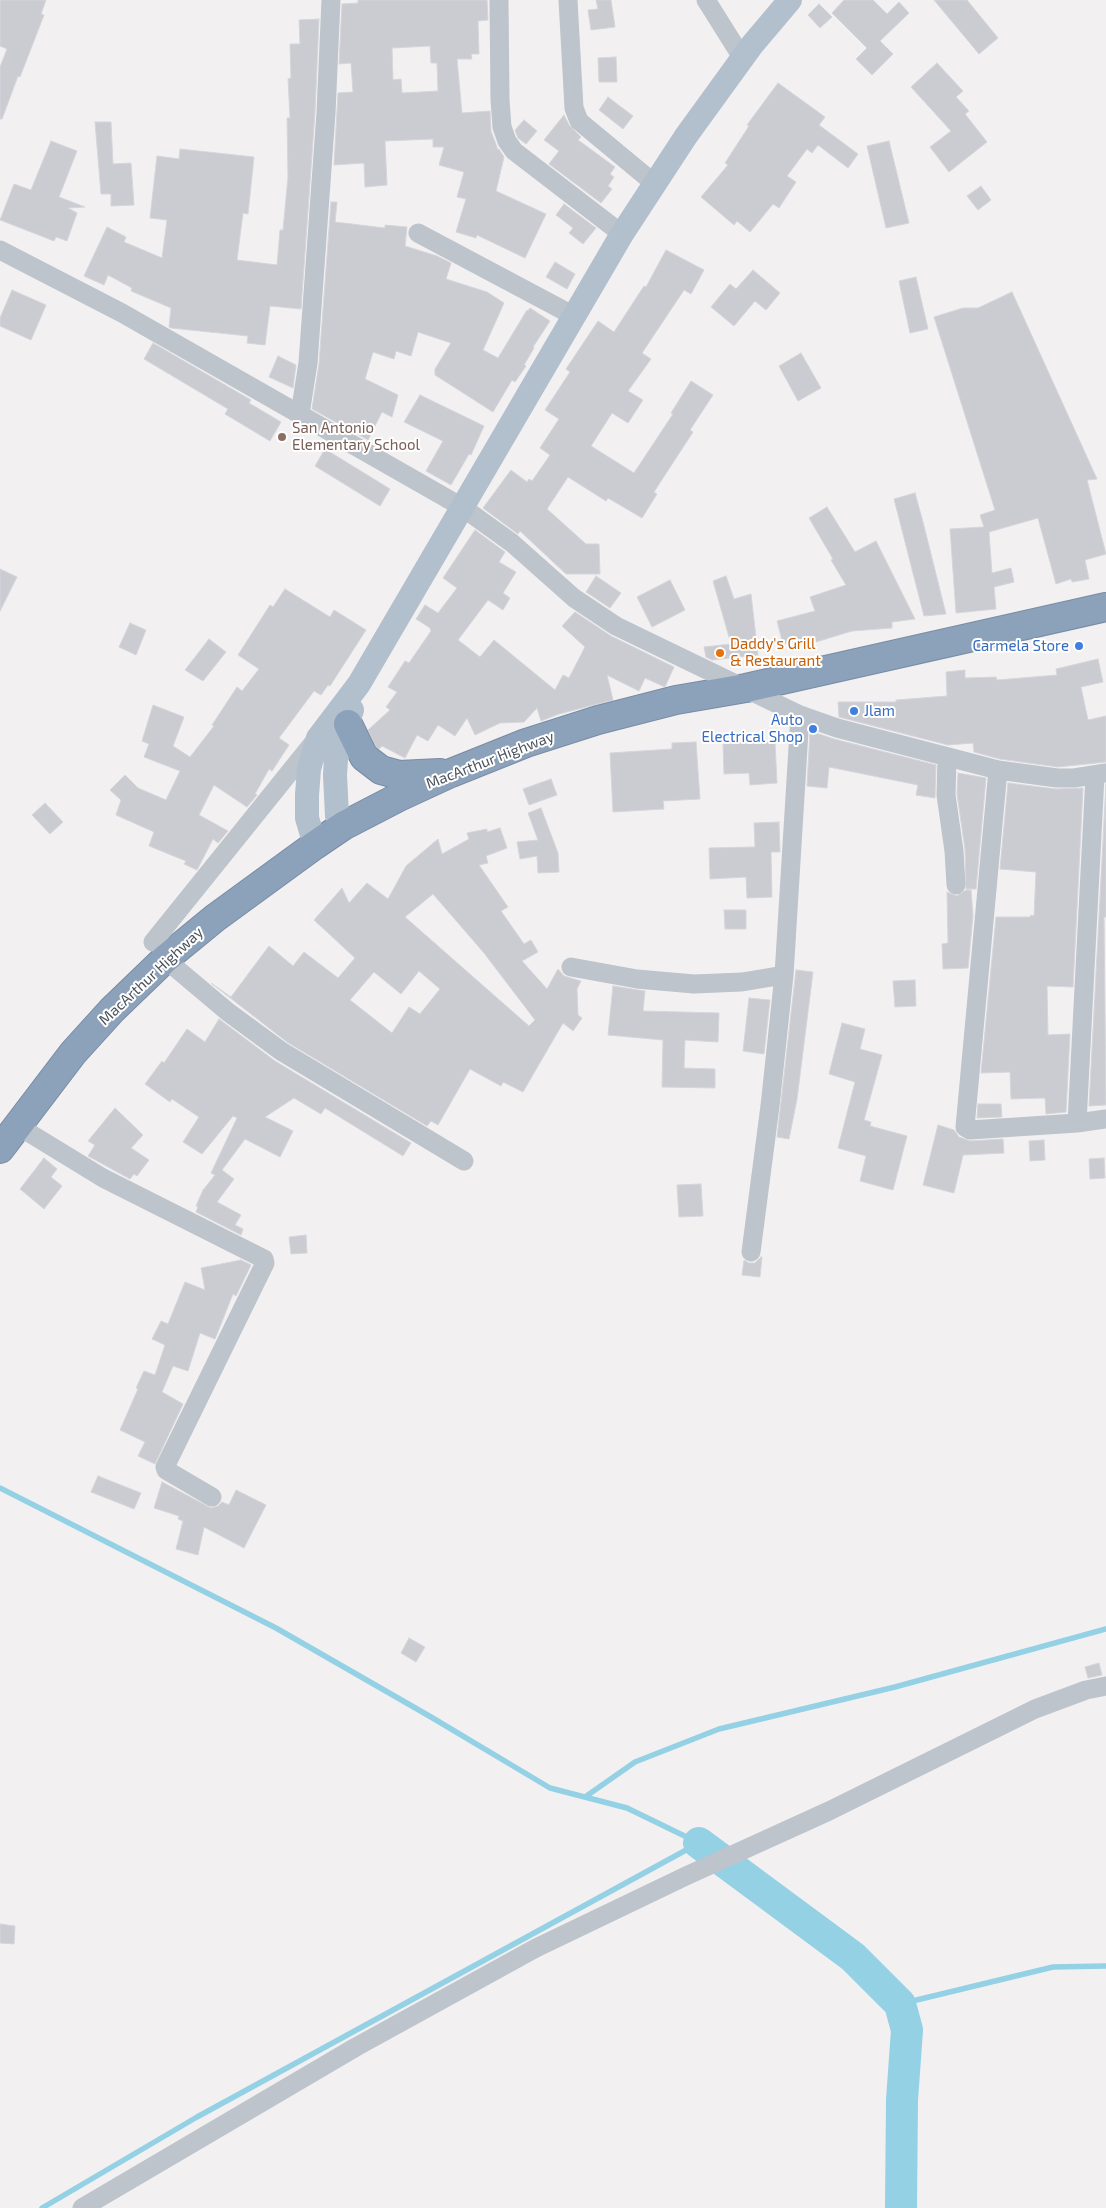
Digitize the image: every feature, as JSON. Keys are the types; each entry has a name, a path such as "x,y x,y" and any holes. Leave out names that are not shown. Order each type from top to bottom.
{"highway":[{"name":"MacArthur Highway","path":"0,1149 73,1054 112,1010 159,951 215,918 343,826 451,773 526,743 598,720 676,700 746,688 1106,607"},
{"path":"348,724 364,757 381,770 399,775 451,773"}],"main road":[{"path":"315,845 307,818 307,795 309,769 318,738 359,684 622,234 686,136 763,32 790,0"},
{"path":"343,826 337,816 336,759 359,684"}],"street":[{"path":"300,414 308,363 326,113 331,0"},
{"path":"499,0 500,100 502,127 507,141 514,151 622,234"},
{"path":"568,0 574,108 579,121 655,184"},
{"path":"706,0 743,59"},
{"path":"418,233 574,316"},
{"path":"0,250 122,313 462,507 512,542 574,598 609,621 800,715 837,728 998,770 1057,778 1100,774 1077,1123"},
{"path":"751,1252 771,1097 784,975 800,715"},
{"path":"318,738 159,951 228,1012 281,1052 464,1161"},
{"path":"947,758 946,795 954,851 956,885"},
{"path":"998,770 964,1126 970,1130 1077,1123 1106,1119"},
{"path":"571,967 637,978 694,984 742,982 784,975"},
{"path":"18,1126 103,1178 264,1259 265,1263 165,1467 166,1470 212,1497"},
{"path":"82,2208 364,2042 536,1948 686,1876 739,1853 1035,1709 1086,1690 1106,1686"}],"building":[{"path":"0,0 46,0 41,14 44,15 2,119 0,119 0,67 7,49 0,46"},
{"path":"358,0 487,0 488,20 478,21 479,54 471,54 472,59 457,59 462,113 490,111 491,131 498,150 504,157 496,191 546,214 525,258 477,235 476,238 456,232 466,199 457,197 464,172 439,165 444,147 433,147 433,139 385,141 387,185 365,187 364,163 334,165 338,93 353,92 351,63 339,64 342,4 358,3","holes":["430,46 431,63 437,63 438,91 402,93 401,79 393,80 392,48"]},
{"path":"596,0 611,0 615,27 591,30 588,10 598,9"},
{"path":"844,0 873,0 887,14 899,2 909,13 880,41 893,54 872,75 856,59 867,48 832,13"},
{"path":"934,0 967,0 998,38 979,54"},
{"path":"819,4 832,17 820,28 808,15"},
{"path":"319,19 315,112 301,309 270,306 265,345 247,343 248,336 171,328 169,327 171,308 131,291 132,288 108,275 104,285 84,276 107,227 126,237 124,242 162,258 167,220 150,218 157,156 179,159 180,149 254,157 248,214 243,213 237,260 277,265 280,230 283,230 288,177 287,118 290,118 288,79 291,78 290,44 300,44 299,20"},
{"path":"616,57 617,82 599,82 598,58"},
{"path":"937,63 963,91 956,97 969,111 965,114 987,142 949,172 930,147 951,131 911,87"},
{"path":"778,83 825,117 819,125 858,154 848,168 818,145 812,153 807,149 787,176 796,182 779,208 773,204 750,232 737,221 734,225 701,197 728,165 725,163 749,126 747,125"},
{"path":"608,97 633,116 623,129 599,110"},
{"path":"564,115 569,125 581,137 578,140 615,167 610,174 614,177 608,186 612,189 601,203 549,164 559,151 544,140"},
{"path":"524,120 537,131 526,144 518,138 515,130"},
{"path":"95,122 111,122 113,164 131,163 134,205 111,206 111,194 101,194"},
{"path":"51,141 77,151 59,197 85,207 68,208 77,213 67,241 56,237 54,241 0,220 14,184 31,190"},
{"path":"889,141 909,223 886,228 867,146"},
{"path":"981,186 991,200 978,210 967,196"},
{"path":"331,202 337,202 335,222 385,228 385,225 407,227 405,246 437,256 451,263 446,279 487,292 504,303 483,350 498,358 530,308 550,321 533,347 524,365 526,366 515,382 512,380 493,412 435,375 435,369 451,343 418,332 411,356 396,351 394,359 373,352 365,379 398,395 392,417 382,412 368,440 312,409 319,364"},
{"path":"564,204 596,228 583,244 569,233 573,228 556,215"},
{"path":"666,250 704,270 691,294 684,290 642,353 651,359 628,391 643,400 628,423 612,413 591,446 634,473 673,414 671,413 691,381 713,395 690,430 693,432 654,492 657,494 642,518 608,498 606,501 568,477 547,509 586,544 599,544 600,574 566,574 520,531 518,534 483,508 511,470 527,482 529,479 532,481 550,455 540,448 559,419 545,410 570,372 566,369 598,321 614,332 644,286 646,287"},
{"path":"555,262 575,274 567,289 546,277"},
{"path":"753,270 780,293 766,310 755,301 734,326 711,307 730,284 736,289"},
{"path":"916,277 928,329 910,333 899,281"},
{"path":"12,290 46,305 31,340 0,326 0,318"},
{"path":"1012,292 1097,479 1087,480 1106,554 1085,560 1089,579 1072,582 1071,579 1056,584 1038,518 989,532 992,573 1011,568 1014,582 994,587 996,609 956,613 950,529 984,527 980,515 995,510 934,317 963,308 978,308"},
{"path":"153,343 251,400 249,403 281,422 270,441 225,414 228,409 144,359"},
{"path":"801,353 821,388 798,401 779,366"},
{"path":"278,356 296,365 293,388 269,377"},
{"path":"420,395 484,426 471,455 469,454 451,485 426,471 443,441 404,422"},
{"path":"325,449 390,489 380,506 315,466"},
{"path":"915,493 946,614 924,616 894,499"},
{"path":"827,507 855,552 876,541 915,619 892,622 892,628 852,631 816,642 814,636 783,644 777,621 815,611 810,597 846,585 809,518"},
{"path":"475,530 505,552 499,562 516,572 503,593 510,598 503,610 488,600 458,640 480,657 494,640 555,690 563,675 569,678 585,647 562,626 575,612 611,636 674,667 665,687 645,678 639,691 607,675 613,700 559,714 541,721 537,708 524,722 500,723 475,735 467,718 455,736 438,725 428,741 417,735 405,758 382,746 379,749 376,747 368,730 390,710 386,707 397,692 388,687 405,661 409,663 431,631 430,628 416,619 425,605 438,613 457,588 443,578"},
{"path":"0,569 17,577 0,611"},
{"path":"596,576 621,593 610,608 586,592"},
{"path":"726,576 734,599 751,594 758,655 712,660 706,657 704,647 731,644 713,581"},
{"path":"670,580 685,610 652,627 637,597"},
{"path":"285,589 330,617 334,610 366,630 330,686 328,685 321,695 314,691 279,738 289,745 272,771 269,769 255,794 257,795 247,807 214,785 199,815 228,831 218,843 213,839 197,870 184,864 186,861 149,846 154,832 116,815 121,800 110,790 125,775 138,788 166,800 180,771 144,757 149,744 142,741 153,705 184,717 173,746 190,757 214,726 212,725 237,687 242,691 259,669 238,655 270,605 273,607"},
{"path":"130,623 146,630 136,655 119,647"},
{"path":"209,639 226,652 203,681 185,670"},
{"path":"1098,659 1103,682 1081,687 1088,720 1106,716 1106,762 1058,767 1000,759 974,752 973,743 948,745 839,717 838,702 896,702 896,700 947,696 946,672 965,670 965,678 996,677 997,680 1057,675 1056,669"},
{"path":"810,731 936,765 935,798 916,795 918,785 829,767 827,788 807,786"},
{"path":"696,742 700,799 663,801 664,809 613,812 610,753 672,749 672,743"},
{"path":"775,742 777,783 750,785 749,773 724,774 723,744"},
{"path":"958,773 986,778 976,889 966,889 965,849 957,794"},
{"path":"551,779 557,795 529,805 523,789"},
{"path":"1008,783 1056,789 1083,788 1073,987 1047,986 1048,1035 1070,1034 1066,1112 1046,1114 1045,1098 1011,1099 1010,1072 981,1073 996,917 1034,916 1036,872 1000,869"},
{"path":"1106,784 1106,917 1104,917 1106,1105 1089,1106"},
{"path":"45,803 63,822 50,834 32,815"},
{"path":"541,808 558,853 559,872 538,873 537,856 520,859 517,842 538,840 528,813"},
{"path":"779,822 780,852 771,852 772,897 747,898 746,877 710,879 709,848 755,847 754,823"},
{"path":"500,828 507,848 486,856 488,863 479,865 508,907 501,911 524,944 531,940 538,952 522,961 547,989 558,969 564,976 581,981 577,989 578,1015 582,1018 573,1031 563,1023 523,1092 503,1082 501,1086 470,1069 438,1125 431,1121 427,1126 287,1042 211,983 231,997 269,946 293,966 304,952 338,978 355,958 314,920 342,888 349,903 367,883 388,899 406,866 438,839 442,854 469,839 467,833 487,829 487,832","holes":["433,894 484,953 535,1020 529,1026 405,917","419,971 440,989 420,1014 409,1007 392,1033 350,1000 374,972 401,994"]},
{"path":"966,890 971,890 973,916 968,968 943,969 942,944 948,943 947,892 957,896"},
{"path":"724,910 746,910 746,929 725,929"},
{"path":"796,970 813,972 797,1099 789,1139 777,1137"},
{"path":"915,980 916,1006 895,1007 893,981"},
{"path":"613,986 645,991 643,1011 719,1013 718,1042 685,1040 684,1068 715,1069 715,1088 662,1087 663,1040 608,1035"},
{"path":"749,998 770,1000 764,1054 743,1051"},
{"path":"219,1019 275,1061 411,1143 403,1156 325,1108 321,1114 294,1098 265,1117 293,1131 280,1157 245,1139 222,1170 234,1179 217,1202 241,1215 235,1225 243,1229 241,1235 196,1212 198,1207 196,1206 203,1190 215,1175 211,1173 237,1118 233,1116 202,1154 183,1142 199,1117 172,1099 170,1102 145,1084 162,1061 164,1063 187,1029 205,1042"},
{"path":"842,1023 865,1029 860,1049 882,1055 864,1120 871,1122 870,1126 907,1136 893,1190 860,1181 866,1156 838,1148 855,1082 829,1074"},
{"path":"978,1104 1001,1104 1002,1117 977,1118"},
{"path":"115,1108 143,1135 131,1148 149,1160 137,1176 134,1174 130,1179 88,1156 95,1145 88,1141"},
{"path":"938,1125 954,1130 959,1137 970,1141 1003,1139 1004,1153 963,1155 954,1193 923,1185"},
{"path":"1044,1140 1045,1160 1030,1161 1029,1141"},
{"path":"44,1158 57,1169 51,1177 62,1186 44,1209 20,1189"},
{"path":"1104,1158 1105,1178 1090,1179 1089,1159"},
{"path":"701,1184 703,1216 679,1217 677,1185"},
{"path":"306,1235 307,1253 291,1254 289,1237"},
{"path":"761,1257 760,1277 742,1275 744,1260 749,1263 755,1263"},
{"path":"241,1260 251,1265 236,1296 233,1294 215,1339 200,1333 188,1371 173,1366 162,1392 183,1404 155,1464 138,1456 145,1442 120,1430 144,1371 155,1375 165,1345 152,1339 161,1321 168,1324 185,1282 205,1290 201,1268"},
{"path":"98,1476 141,1493 134,1509 91,1492"},
{"path":"162,1482 211,1508 218,1506 222,1502 229,1505 236,1490 266,1505 244,1548 204,1527 198,1555 176,1549 183,1521 178,1519 179,1516 154,1508"},
{"path":"409,1638 425,1647 416,1662 401,1653"},
{"path":"1099,1663 1102,1675 1088,1678 1085,1667"},
{"path":"0,1924 15,1926 14,1944 0,1943"}],"waterway":[{"path":"0,1488 276,1628 550,1788 627,1808 699,1843"},
{"path":"585,1797 635,1762 719,1729 895,1687 1106,1629"},
{"path":"42,2208 197,2117 699,1843"},
{"path":"699,1843 853,1957 900,2004 907,2030 902,2100 901,2208"},
{"path":"900,2004 1053,1967 1106,1966"}],"place":[{"name":"San Antonio Elementary School","path":"282,437"},
{"name":"Carmela Store","path":"1079,646"},
{"name":"Daddy's Grill & Restaurant","path":"720,653"},
{"name":"Jlam","path":"854,711"},
{"name":"Auto Electrical Shop","path":"813,729"}]}
